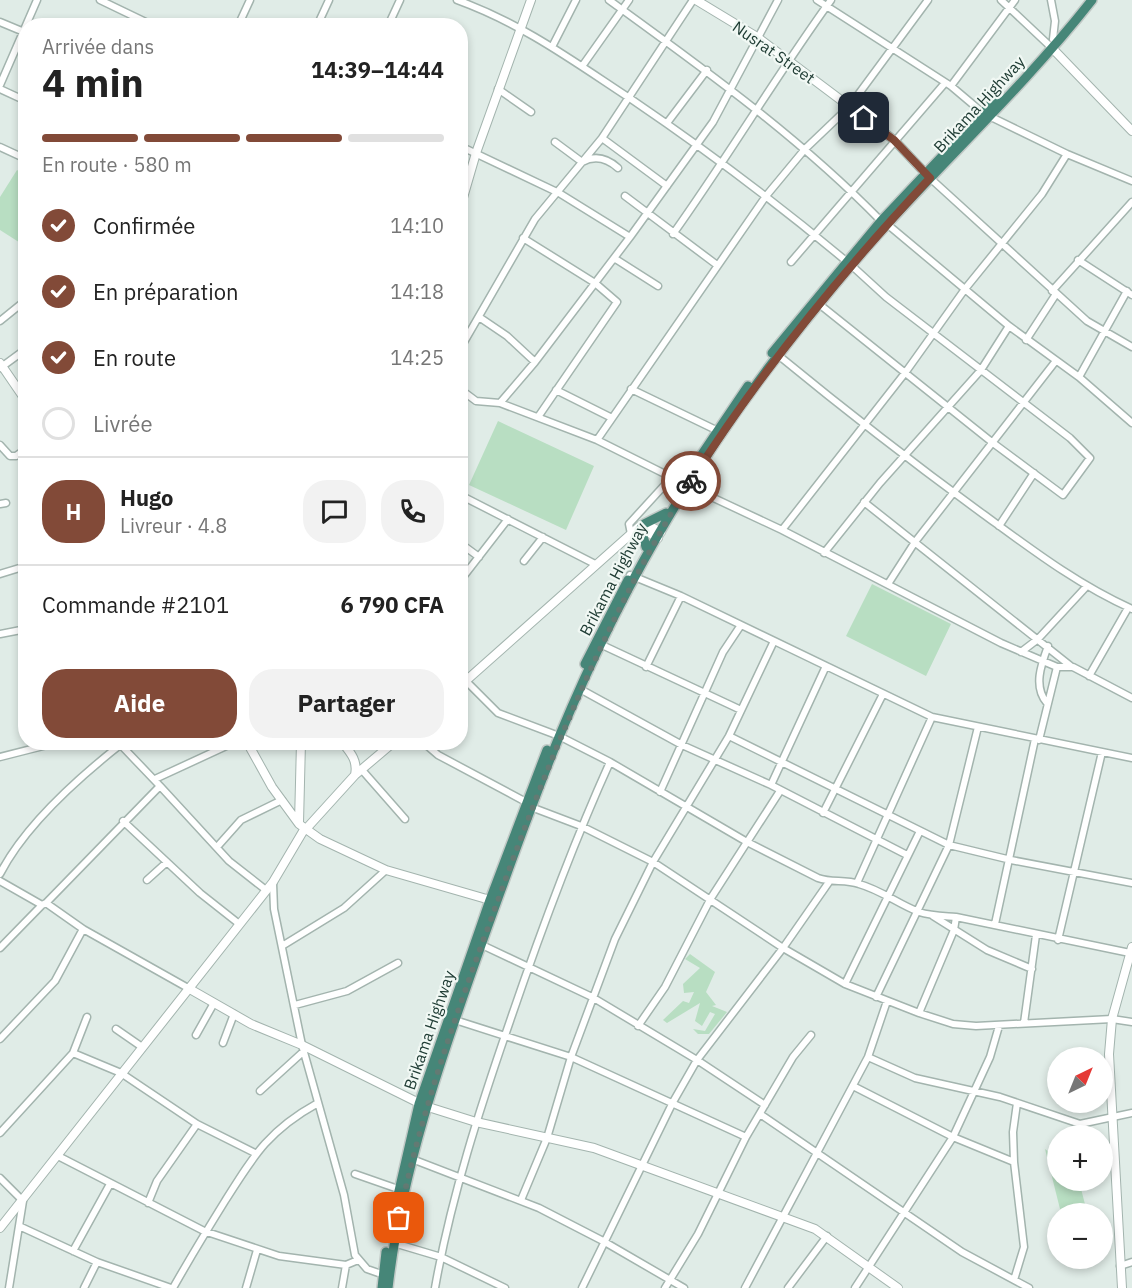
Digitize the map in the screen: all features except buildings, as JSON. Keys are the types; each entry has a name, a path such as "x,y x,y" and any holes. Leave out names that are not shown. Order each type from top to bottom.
{"highway":[{"name":"Brikama Highway","path":"1051,43 1084,0"},
{"name":"Brikama Highway","path":"388,1288 386,1276 398,1189 422,1105 490,900 556,735 633,576 716,430 783,338 884,223 1092,0"},
{"name":"Brikama Highway","path":"556,735 602,645 646,547 657,534 666,513 778,356 849,263"},
{"path":"646,547 641,527 666,513"},
{"name":"Brikama Highway","path":"382,1288 394,1243 422,1105 482,945 529,805"}],"street":[{"path":"30,18 37,0"},
{"path":"100,0 137,18"},
{"path":"321,18 329,0"},
{"path":"392,18 400,0"},
{"path":"457,0 520,27 553,45 667,123 814,234 886,297 1070,438 1090,458 1063,495 993,444 819,304"},
{"path":"468,180 498,89 531,0"},
{"path":"553,45 576,0"},
{"path":"609,0 666,39 730,88 805,149 884,223 1026,340 1079,377 1132,423"},
{"path":"583,65 629,0"},
{"path":"468,336 535,219 602,138 666,39 695,0"},
{"name":"Nusrat Street","path":"695,0 757,37 894,140 928,176"},
{"path":"500,403 535,362 630,237 713,122 778,0"},
{"path":"817,0 829,3 890,48 948,84 986,114 1067,154 1132,181"},
{"path":"597,440 766,196 805,149 849,107 890,48 928,0"},
{"path":"1001,0 1051,43 1132,131"},
{"path":"791,262 894,140 948,84 1011,8 1015,0"},
{"path":"1051,0 1054,21 1051,43"},
{"path":"241,18 247,1"},
{"path":"673,234 723,164 787,60 829,3"},
{"path":"0,22 18,30"},
{"path":"18,46 0,87 18,97"},
{"path":"667,123 707,70"},
{"path":"498,89 531,112"},
{"path":"602,138 667,186"},
{"path":"555,142 582,162"},
{"path":"0,147 18,155"},
{"path":"468,150 558,193 630,237"},
{"path":"782,530 935,334 965,289 1042,194 1067,154"},
{"path":"582,162 593,157 604,159 618,168"},
{"path":"928,176 1054,293 1104,332 1132,347"},
{"path":"625,196 717,265"},
{"path":"1026,340 1054,293 1078,260 1132,202"},
{"path":"523,238 595,283 616,299 617,304 538,417"},
{"path":"614,258 658,286"},
{"path":"1078,260 1129,293 1079,377"},
{"path":"0,321 18,306"},
{"path":"479,317 507,336 535,362"},
{"path":"824,553 903,456 981,370 1009,326"},
{"path":"18,354 1,366 18,390"},
{"path":"778,356 903,456 999,526 1086,587 1130,608 1089,676"},
{"path":"888,584 915,542 1055,362"},
{"path":"631,389 716,430"},
{"path":"556,390 612,418"},
{"path":"468,395 476,401 500,403 597,440 782,530 1021,652 1057,667 1073,667"},
{"path":"0,445 10,456 18,455"},
{"path":"999,526 1034,473"},
{"path":"631,534 629,524 671,478"},
{"path":"468,499 595,564"},
{"path":"864,502 1073,667 1132,697"},
{"path":"468,571 508,519"},
{"path":"468,678 631,534 641,527 657,534"},
{"path":"524,561 543,537"},
{"path":"468,549 479,557"},
{"path":"0,574 18,568"},
{"path":"633,576 932,717 1132,758"},
{"path":"1021,652 1038,639 1086,587"},
{"path":"646,667 681,597"},
{"path":"660,792 723,652 741,625"},
{"path":"0,634 18,631"},
{"path":"521,1200 547,1138 571,1057 615,939 653,862 729,736 774,641"},
{"path":"602,645 741,710"},
{"path":"1047,646 1042,662 1039,693 1047,703"},
{"path":"771,785 826,666"},
{"path":"995,924 1037,740 1057,667"},
{"path":"468,687 498,713 556,735 610,762 747,842 829,882 857,883 887,894 918,912 956,916 1058,940 1131,949 1112,1019 1109,1054 1122,1288"},
{"path":"580,689 682,745 771,785 907,855"},
{"path":"823,813 883,694"},
{"path":"857,883 932,717"},
{"path":"876,997 949,845 978,728"},
{"path":"729,736 949,845 1011,860 1132,883"},
{"path":"0,757 28,750"},
{"path":"0,874 13,849 113,750"},
{"path":"125,750 155,779 240,872 266,890"},
{"path":"155,779 218,750"},
{"path":"252,750 282,800 303,827 387,870 490,900"},
{"path":"301,750 303,827"},
{"path":"348,750 354,759 358,772 405,819"},
{"path":"0,1228 238,923 273,882 303,827 358,772 384,750"},
{"path":"432,750 529,805 581,826 653,862 711,898 783,948 845,984 876,997 953,1024 999,1026 1112,1019 1132,1022"},
{"path":"1058,940 1102,752"},
{"path":"435,1288 476,1122 528,968 581,826 610,762"},
{"path":"0,948 159,786"},
{"path":"638,1026 665,987 711,898 780,791"},
{"path":"217,847 241,820 282,800"},
{"path":"123,821 238,923"},
{"path":"845,984 887,894 920,831"},
{"path":"147,880 167,862"},
{"path":"282,946 344,908 387,870"},
{"path":"0,881 234,1014 422,1105 476,1122 594,1148 783,1215 827,1236 898,1288"},
{"path":"273,882 274,909 303,1048 346,1203 358,1260 367,1269 386,1276"},
{"path":"582,1288 641,1165 697,1060 783,948 829,882"},
{"path":"933,915 987,950 1032,969"},
{"path":"919,1013 954,930 956,916"},
{"path":"0,1039 55,981 83,929"},
{"path":"1024,1023 1036,935"},
{"path":"482,945 592,997 697,1060 765,1105"},
{"path":"295,1005 347,992 398,963"},
{"path":"745,1288 868,1057 887,1001"},
{"path":"196,1035 214,1003"},
{"path":"223,1043 234,1014"},
{"path":"0,1132 73,1053 87,1017"},
{"path":"455,1020 571,1057 746,1137"},
{"path":"855,1288 871,1267 953,1137 990,1057 999,1026"},
{"path":"116,1029 141,1047"},
{"path":"665,1288 720,1193 746,1137 793,1057 811,1035"},
{"path":"260,1090 303,1048"},
{"path":"73,1053 121,1073 197,1124 255,1153"},
{"path":"868,1057 915,1078 975,1091 1080,1124 1132,1113"},
{"path":"853,1086 953,1137 1014,1162"},
{"path":"19,1226 97,1262 172,1288 204,1231 255,1153 277,1130 318,1103"},
{"path":"1014,1280 1024,1246 1014,1162 1017,1103"},
{"path":"760,1114 962,1252 1029,1288"},
{"path":"148,1203 157,1181 197,1124"},
{"path":"58,1156 204,1231 257,1250 346,1264 358,1260"},
{"path":"412,1159 521,1200 603,1241 684,1288"},
{"path":"356,1174 398,1189"},
{"path":"0,1178 23,1201"},
{"path":"73,1251 110,1184"},
{"path":"9,1288 23,1201"},
{"path":"788,1288 827,1236"},
{"path":"394,1243 441,1257 505,1288"},
{"path":"246,1288 257,1250"},
{"path":"84,1288 97,1262"},
{"path":"1120,1266 1132,1262"},
{"path":"342,1288 346,1264"}],"green space":[{"path":"18,171 18,242 0,230 0,197"},
{"path":"498,421 594,466 566,530 469,485"},
{"path":"872,584 951,624 926,676 846,636"},
{"path":"690,954 715,972 706,992 716,1005 712,1006 727,1012 709,1034 698,1034 693,1029 705,1031 715,1014 710,1012 702,1026 695,1021 700,1003 667,1023 663,1020 683,1001 689,1003 694,992 684,993 683,984 700,968 685,959"},
{"path":"1056,1191 1082,1191 1085,1203 1058,1203"}],"way so far":[{"path":"399,1218 425,1106 531,807 559,736 590,668 636,578 691,481"}],"route":[{"path":"691,481 778,356 819,304 887,224 930,178 894,140 864,118"}]}
